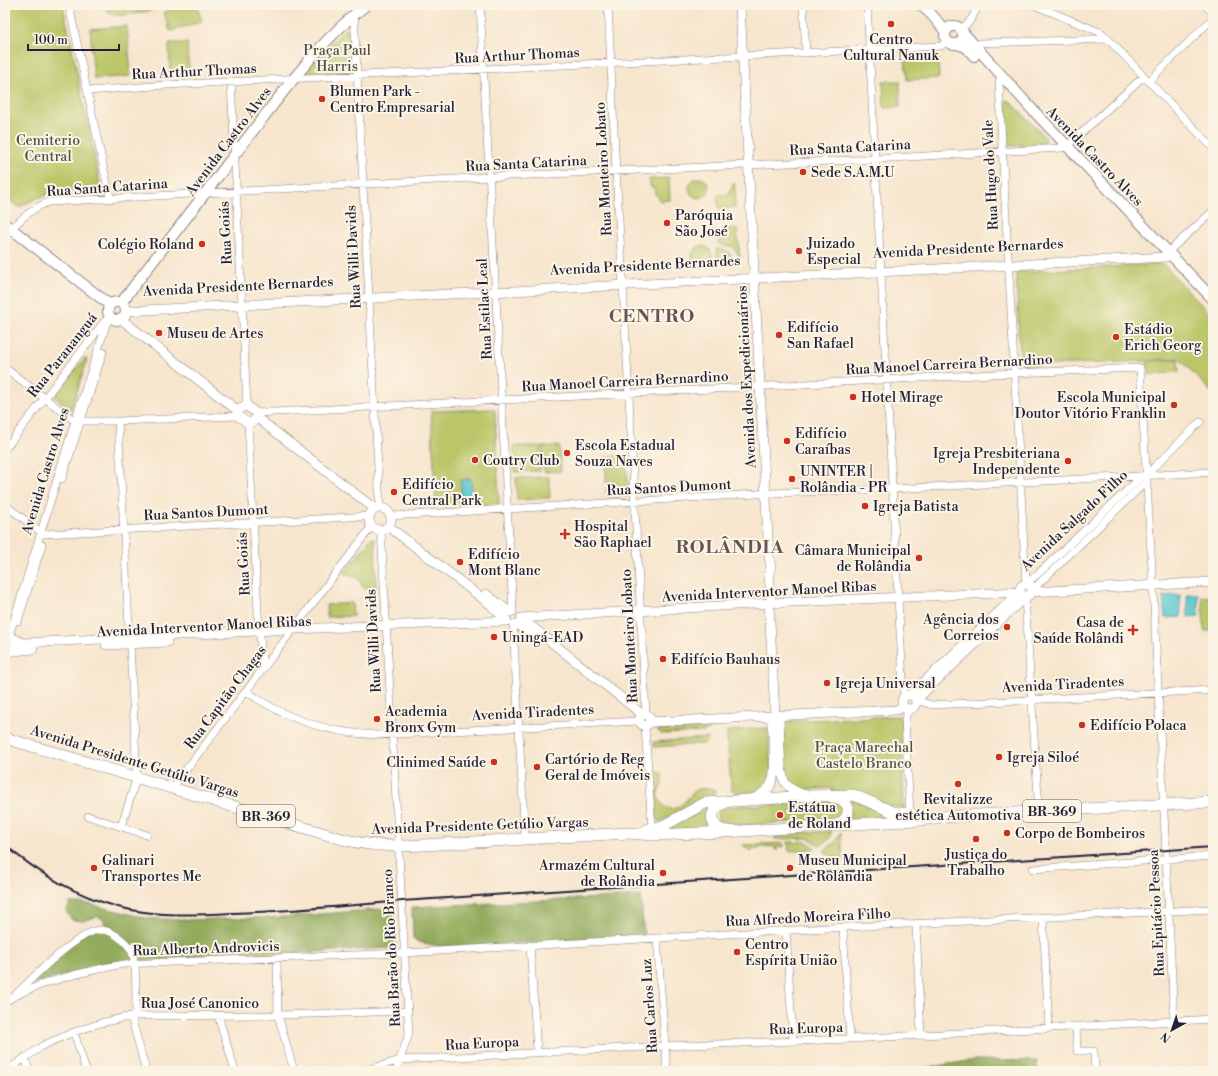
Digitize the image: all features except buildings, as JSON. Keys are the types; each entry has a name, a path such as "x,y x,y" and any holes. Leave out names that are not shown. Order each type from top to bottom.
{"main road":[{"name":"Avenida Castro Alves","path":"117,311 218,172 289,79 355,8 366,5"},
{"name":"Avenida Castro Alves","path":"921,5 1001,79"},
{"name":"Avenida Castro Alves","path":"928,5 953,35 975,47 1001,79 1064,147 1166,253 1213,299"},
{"path":"7,231 117,311"},
{"name":"Avenida Castro Alves","path":"1166,253 1213,306"},
{"name":"Avenida Presidente Getúlio Vargas","path":"5,738 355,842 371,845 398,846 635,833 653,835 1213,802"},
{"name":"Avenida Presidente Getúlio Vargas","path":"635,833 670,823 705,803 806,796 854,795 893,812 940,817"},
{"path":"818,796 839,798 845,802 848,808 847,817 837,825"},
{"path":"728,801 717,807 713,812 712,818 716,826 720,829 728,831"}],"street":[{"path":"69,5 110,198"},
{"name":"Rua Estilac Leal","path":"480,5 525,838"},
{"name":"Rua Monteiro Lobato","path":"608,5 641,612 644,719 652,829"},
{"name":"Avenida dos Expedicionários","path":"735,5 740,56 764,494 771,567 769,572 775,715 774,777 770,787 753,799"},
{"name":"Avenida dos Expedicionários","path":"740,5 740,56"},
{"path":"803,5 806,52"},
{"path":"867,5 898,598 909,701 906,719 910,815"},
{"path":"953,35 965,27 970,21 978,5"},
{"path":"1034,5 1102,33 1213,148"},
{"path":"1205,5 1213,13"},
{"name":"Rua Willi Davids","path":"355,8 357,76 375,407 374,511"},
{"path":"1064,147 1146,78 1213,18"},
{"name":"Rua Arthur Thomas","path":"88,91 870,48 940,46 953,35"},
{"path":"975,47 980,43 1108,39"},
{"name":"Rua Hugo do Vale","path":"1001,79 1002,152 1038,812"},
{"name":"Rua Goiás","path":"231,82 242,303 241,410"},
{"name":"Rua Santa Catarina","path":"7,231 30,212 49,202 489,177 875,159 1064,147"},
{"path":"1166,253 1213,211"},
{"name":"Avenida Presidente Bernardes","path":"117,311 189,305 495,290 623,282 810,274 1166,253"},
{"path":"117,311 241,410 374,511 387,510 388,523 455,574 491,605 514,619 644,719"},
{"name":"Rua Parananguá","path":"5,449 44,398 117,311"},
{"name":"Avenida Castro Alves","path":"9,636 27,586 78,421 117,311"},
{"path":"5,368 44,398 78,421 118,421 241,410"},
{"name":"Rua Manoel Carreira Bernardino","path":"253,419 375,407 1014,373 1140,368"},
{"name":"Rua Epitácio Pessoa","path":"1140,368 1170,911 1174,1021"},
{"name":"Rua Goiás","path":"253,419 254,523 259,634 263,669"},
{"path":"118,421 137,777 121,827"},
{"name":"Avenida Salgado Filho","path":"909,701 1027,591 1200,422"},
{"name":"Rua Santos Dumont","path":"388,523 508,509 764,494 1145,477 1213,472"},
{"path":"5,505 43,533"},
{"path":"374,511 369,522 372,526 375,528 388,523"},
{"name":"Rua Santos Dumont","path":"43,533 254,523 374,511"},
{"name":"Rua Willi Davids","path":"388,523 392,734 398,846"},
{"name":"Rua Capitão Chagas","path":"172,788 372,526"},
{"name":"Avenida Interventor Manoel Ribas","path":"9,653 23,649 129,641 389,627 770,603 1213,582"},
{"path":"5,664 9,653 16,645 9,636"},
{"name":"Avenida Interventor Manoel Ribas","path":"9,636 23,643 129,641"},
{"name":"Avenida Tiradentes","path":"246,691 267,706 282,714 314,725 355,734 392,734 644,719 896,710 909,701 932,704 1158,694 1213,690"},
{"name":"Avenida dos Expedicionários","path":"775,715 782,774 786,784 795,791 806,796"},
{"path":"88,816 147,835"},
{"name":"Rua Barão do Rio Branco","path":"396,1071 409,1034 398,846"},
{"path":"1033,869 1213,856"},
{"name":"Rua Alfredo Moreira Filho","path":"404,953 657,938 1213,909"},
{"path":"1042,918 1049,1028"},
{"path":"916,924 921,1035"},
{"path":"843,928 850,1039"},
{"name":"Rua Alberto Androvicis","path":"13,997 76,940 99,930 114,934 125,942 131,950 134,964 133,1016 146,1071"},
{"path":"786,931 793,1041"},
{"name":"Rua Carlos Luz","path":"657,938 667,1071"},
{"path":"530,945 537,1053"},
{"name":"Rua Alberto Androvicis","path":"5,1002 13,997 40,986 124,964 404,953"},
{"path":"277,958 278,1015 294,1071"},
{"name":"Rua José Canonico","path":"6,1071 44,1045 74,1032 101,1023 133,1016 278,1015 408,1011"},
{"path":"218,1015 235,1071"},
{"name":"Rua Europa","path":"364,1071 400,1060 664,1046 850,1039 1213,1019"},
{"path":"1076,1026 1078,1051 1094,1051 1095,1071"},
{"path":"74,1032 86,1071"},
{"path":"25,1057 29,1071"}],"green space":[{"name":"Cemiterio Central","path":"5,5 63,5 101,189 52,192 51,194 37,198 19,207 9,201 13,197 5,192"},
{"path":"103,5 172,5 141,12 117,15 109,12"},
{"path":"189,5 197,5 202,22 170,31 164,12"},
{"path":"127,26 131,76 94,79 90,29"},
{"name":"Praça Paul Harris","path":"346,28 350,30 351,72 305,74 304,72"},
{"path":"169,43 187,43 189,70 170,71"},
{"path":"938,57 939,78 907,80 905,59"},
{"path":"883,81 900,81 900,107 884,108"},
{"path":"1007,100 1010,101 1046,138 1045,143 1013,146 1007,145 1004,103"},
{"path":"669,178 670,200 660,201 655,194 655,189 650,186 649,179"},
{"path":"699,178 706,181 709,188 706,195 699,198 692,195 689,188 692,181"},
{"path":"733,183 735,184 735,207 719,209 717,196 728,194"},
{"path":"735,228 737,230 740,257 732,246 722,246 718,243 723,229"},
{"path":"702,246 709,249 712,256 709,263 702,266 695,263 692,256 695,249"},
{"path":"716,249 728,251 735,262 718,264"},
{"name":"Estádio Erich Georg","path":"1163,264 1213,317 1212,393 1179,358 1149,361 1178,359 1179,372 1149,375 1147,361 1027,366 1020,360 1016,272"},
{"path":"85,358 87,360 71,410 54,396"},
{"path":"495,410 499,504 436,506 431,411"},
{"path":"514,446 540,446 540,471 515,472"},
{"path":"559,446 561,471 544,472 542,447"},
{"path":"626,455 628,496 607,497 605,457"},
{"path":"549,477 550,498 517,500 516,478"},
{"path":"371,538 375,539 376,588 363,588 358,578 345,573"},
{"path":"1213,596 1213,631 1204,631 1202,597"},
{"path":"352,603 353,616 327,617 326,605"},
{"name":"Praça Marechal Castelo Branco","path":"899,716 901,718 904,809 835,791 829,788 802,790 789,781 785,763 783,726 787,721"},
{"path":"712,728 705,732 661,734 657,730"},
{"path":"768,728 771,774 768,785 756,793 736,793 731,789 727,731"},
{"path":"709,739 704,744 654,747 654,742"},
{"path":"655,772 660,772 662,774 663,783 658,795 661,803 669,808 674,809 678,807 697,789 712,788 715,790 715,794 712,797 701,799 660,822 657,818"},
{"path":"850,798 896,818 850,821"},
{"path":"835,801 840,803 844,812 840,819 728,826 719,824 717,814 722,807"},
{"path":"710,806 712,828 665,830"},
{"path":"831,831 830,838 820,846 809,838 775,839 775,834"},
{"path":"841,832 843,860 829,855 824,851 834,843"},
{"path":"799,841 808,843 815,848 789,851 788,842 797,843"},
{"path":"783,843 784,847 777,847 777,851 773,846 769,846 762,848 758,847 756,849 754,847 751,851 743,845"},
{"path":"641,896 644,937 444,947 418,942 413,938 412,907"},
{"path":"70,903 84,903 146,918 181,920 286,917 394,908 396,944 390,948 110,963 29,985 55,957 88,929 105,926 104,920 97,916 84,921 72,920 66,912"},
{"path":"975,1060 1037,1061 1037,1071 916,1071 916,1069"}],"water":[{"path":"471,479 472,501 462,501 460,480"},
{"path":"1187,594 1198,594 1199,616 1188,617"},
{"path":"1180,595 1181,617 1165,618 1163,596"}],"railway":[{"path":"5,845 44,874 72,890 102,902 132,910 161,914 189,915 296,910 402,901 1213,847"}],"place":[{"name":"Centro Cultural Nanuk","path":"891,24"},
{"name":"Blumen Park - Centro Empresarial","path":"322,99"},
{"name":"Sede S.A.M.U","path":"803,172"},
{"name":"Paróquia São José","path":"667,223"},
{"name":"Colégio Roland","path":"202,244"},
{"name":"Juizado Especial","path":"799,251"},
{"name":"Museu de Artes","path":"159,333"},
{"name":"Edifício San Rafael","path":"779,335"},
{"name":"Estádio Erich Georg","path":"1116,337"},
{"name":"Hotel Mirage","path":"853,397"},
{"name":"Escola Municipal Doutor Vitório Franklin","path":"1174,405"},
{"name":"Edifício Caraíbas","path":"787,441"},
{"name":"Escola Estadual Souza Naves","path":"567,453"},
{"name":"Coutry Club","path":"475,460"},
{"name":"Igreja Presbiteriana Independente","path":"1068,461"},
{"name":"UNINTER | Rolândia - PR","path":"792,479"},
{"name":"Edifício Central Park","path":"394,492"},
{"name":"Igreja Batista","path":"865,506"},
{"name":"Hospital São Raphael","path":"565,534"},
{"name":"Câmara Municipal de Rolândia","path":"919,558"},
{"name":"Edifício Mont Blanc","path":"460,562"},
{"name":"Agência dos Correios","path":"1007,627"},
{"name":"Casa de Saúde Rolândi","path":"1133,630"},
{"name":"Uningá-EAD","path":"494,637"},
{"name":"Edifício Bauhaus","path":"663,659"},
{"name":"Igreja Universal","path":"827,683"},
{"name":"Academia Bronx Gym","path":"377,719"},
{"name":"Edifício Polaca","path":"1082,725"},
{"name":"Igreja Siloé","path":"999,757"},
{"name":"Clinimed Saúde","path":"494,762"},
{"name":"Cartório de Reg Geral de Imóveis","path":"537,767"},
{"name":"Revitalizze estética Automotiva","path":"958,784"},
{"name":"Estátua de Roland","path":"780,815"},
{"name":"Corpo de Bombeiros","path":"1007,833"},
{"name":"Justiça do Trabalho","path":"976,839"},
{"name":"Galinari Transportes Me","path":"94,868"},
{"name":"Museu Municipal de Rolândia","path":"790,868"},
{"name":"Armazém Cultural de Rolândia","path":"663,873"},
{"name":"Centro Espírita União","path":"737,952"}],"district":[{"name":"CENTRO","path":"652,316"},
{"name":"ROLÂNDIA","path":"730,547"}]}
